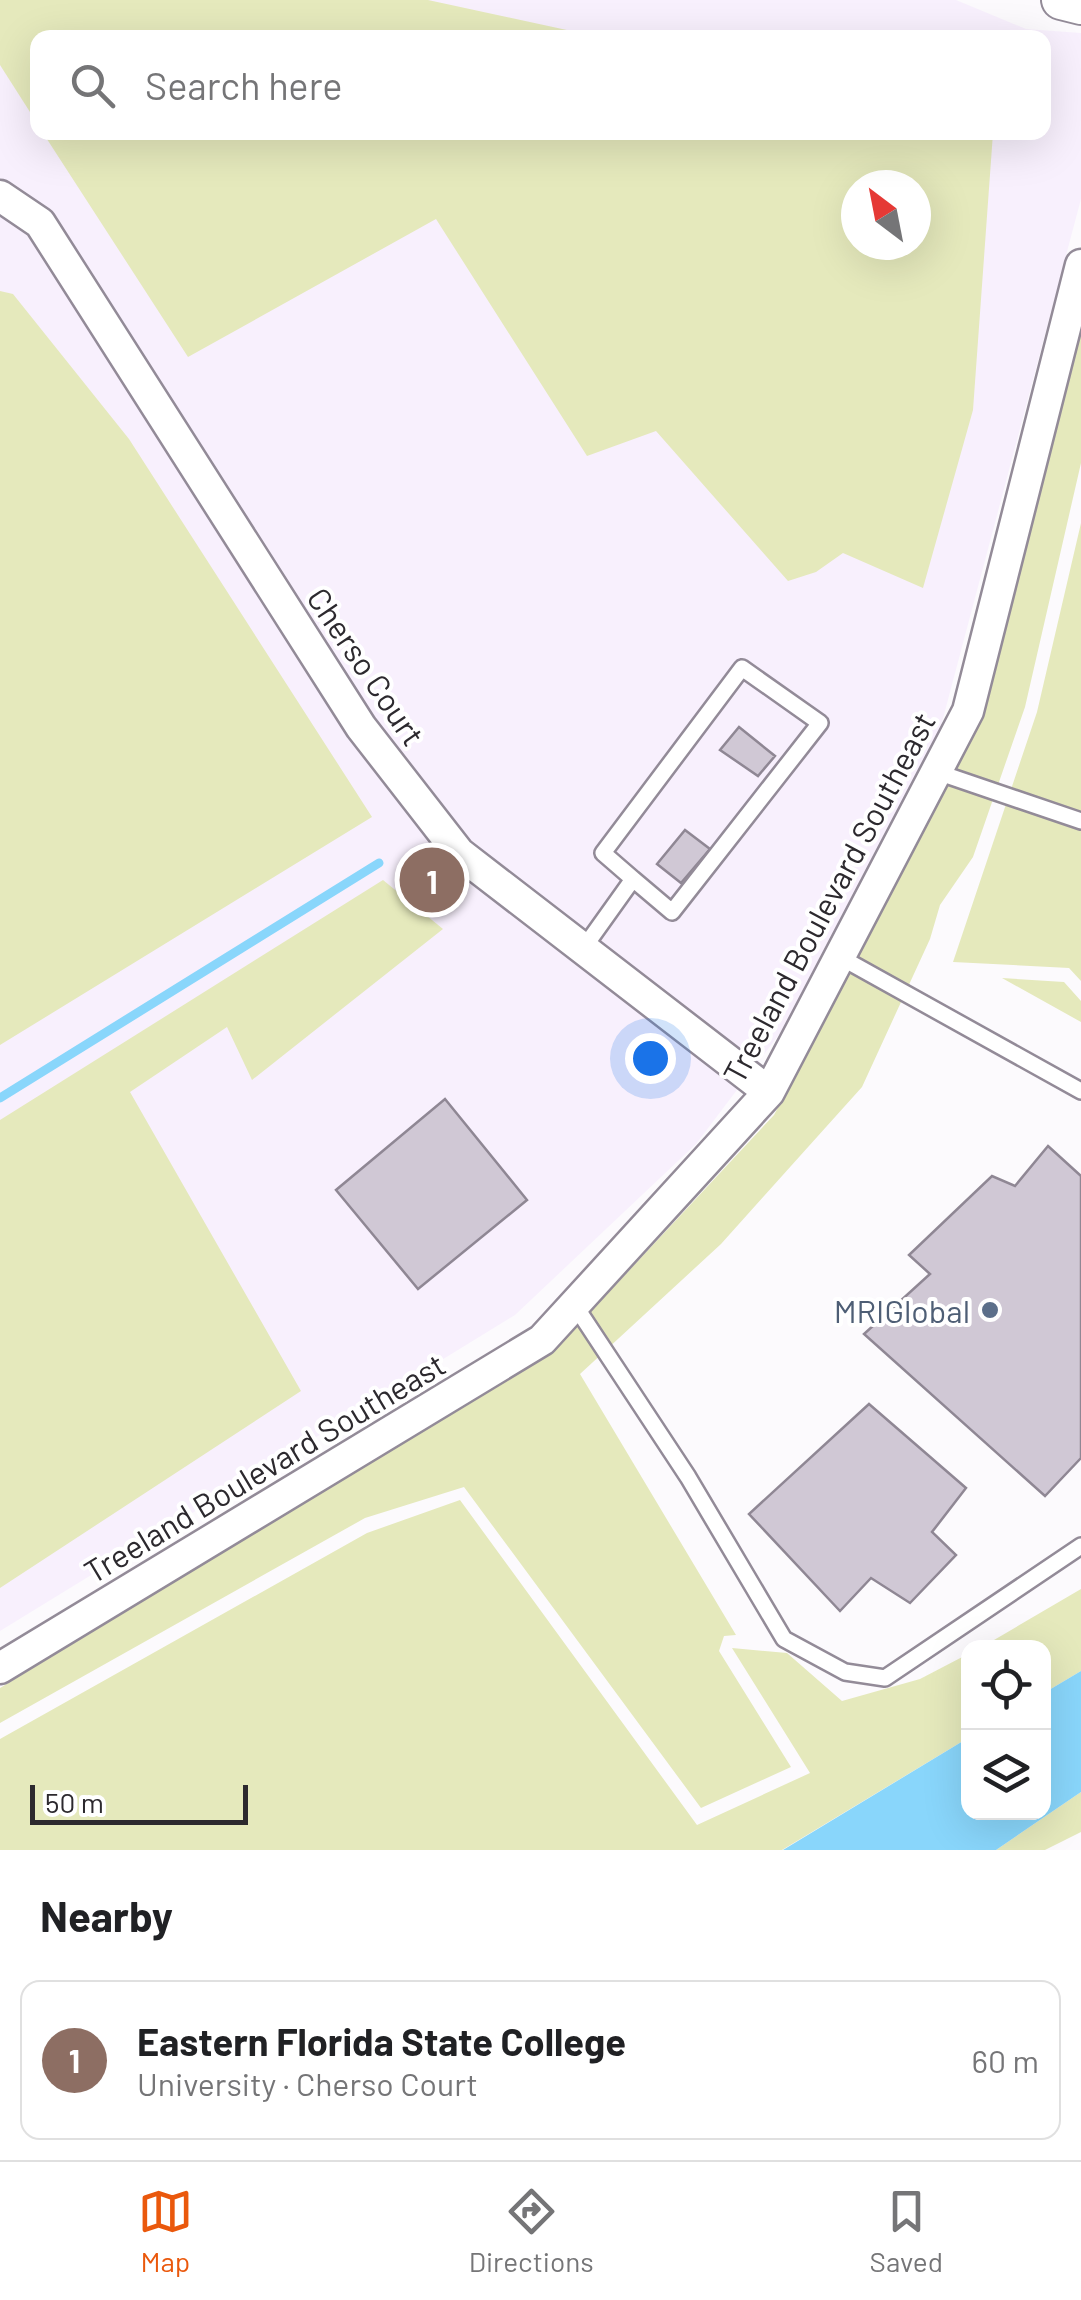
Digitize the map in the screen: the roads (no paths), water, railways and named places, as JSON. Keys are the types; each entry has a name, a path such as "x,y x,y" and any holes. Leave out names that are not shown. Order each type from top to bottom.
{"street":[{"path":"1061,0 1081,5"},
{"name":"Cherso Court","path":"0,196 40,223 361,727 459,854 769,1092"},
{"name":"Treeland Boulevard Southeast","path":"0,1668 542,1340 769,1092 968,711 1081,265"}],"lane":[{"path":"742,668 820,724 672,912 633,879 603,853 742,668"},
{"path":"937,772 1081,822"},
{"path":"583,949 633,879"},
{"path":"840,957 1081,1091"},
{"path":"574,1304 688,1476 784,1639 844,1672 885,1678 1081,1546"}],"water":[{"path":"1081,1671 1081,1792 1051,1812 1051,1730 1051,1689"},
{"path":"961,1742 961,1820 1040,1820 996,1850 783,1850"}],"waterway":[{"path":"0,1098 379,863"}],"place":[{"name":"Eastern Florida State College","path":"432,880"},
{"name":"MRIGlobal","path":"990,1310"}]}
